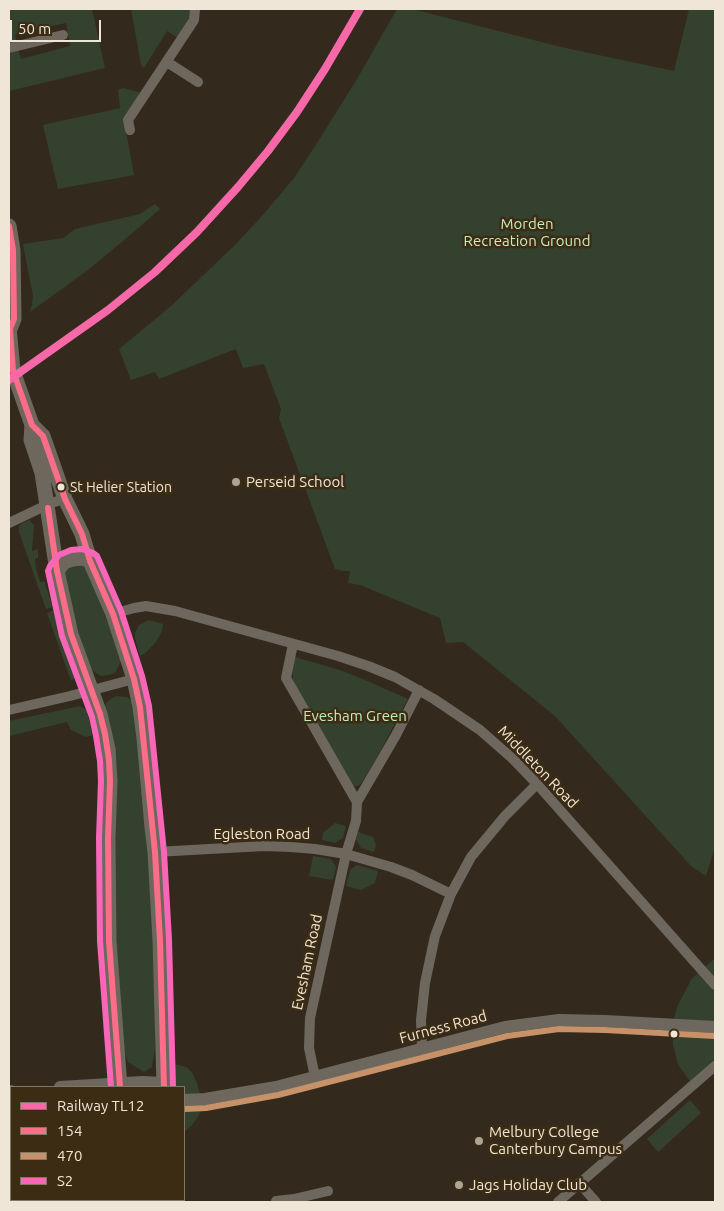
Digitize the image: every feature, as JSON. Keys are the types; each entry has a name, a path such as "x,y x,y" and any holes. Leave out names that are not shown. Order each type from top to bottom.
{"main road":[{"path":"9,226 13,250 14,319 9,328 13,370 32,425 31,440 42,473 56,571 71,634 105,734 109,760 109,942 119,1085"},
{"path":"32,425 43,436 65,499 82,534 90,561 113,614 134,679 140,707 155,852 160,940 164,1085"},
{"path":"56,571 64,562 73,559 82,558 90,561"}],"street":[{"path":"130,130 128,120 194,20 195,9"},
{"path":"9,48 63,35"},
{"path":"166,62 198,82"},
{"path":"9,524 47,505 65,499"},
{"name":"Middleton Road","path":"113,614 146,606 169,610 338,656 395,677 419,690 480,730 513,759 715,985"},
{"path":"293,644 286,678 357,802"},
{"path":"9,710 134,679"},
{"path":"346,854 356,821 357,802 419,690"},
{"path":"422,1050 421,1020 424,983 435,936 452,894 472,857 505,816 537,784"},
{"name":"Egleston Road","path":"155,852 264,846 291,846 315,849 377,862 412,875 452,894"},
{"name":"Evesham Road","path":"315,1077 308,1048 310,1018 346,854"},
{"name":"Furness Road","path":"185,1100 205,1099 276,1087 505,1027 560,1020 715,1027"},
{"path":"558,1202 715,1066"},
{"path":"90,1086 142,1082 164,1085"},
{"path":"579,1184 596,1202"},
{"path":"276,1201 294,1201 328,1191"}],"green space":[{"path":"9,9 92,9 105,68 9,91 9,50 18,48 21,59 70,46 66,23 15,34 17,43 9,44"},
{"path":"131,9 191,9 191,19 178,38 167,31 144,68 141,65"},
{"name":"Morden Recreation Ground","path":"397,9 412,9 561,47 674,71 689,9 715,9 715,847 706,876 691,866 555,716 463,642 446,643 440,618 360,585 348,583 350,571 335,569 279,418 281,409 264,364 243,368 236,349 159,379 155,372 131,380 119,349 170,307 235,245 294,178 357,79"},
{"path":"123,88 142,93 124,120 134,175 58,189 43,125 120,108 118,90"},
{"path":"155,204 160,209 136,230 88,270 30,312 33,296 23,244 63,238 75,229 140,214"},
{"path":"29,520 34,525 32,551 38,549 38,558 35,559 36,568 40,582 44,581 53,607 46,609 19,532 19,526"},
{"path":"77,563 86,566 120,653 121,661 115,673 101,676 91,669 86,660 67,589 65,573 69,566"},
{"path":"54,610 77,677 71,681 47,613"},
{"path":"149,620 163,624 162,631 156,642 140,656 135,633 139,625"},
{"name":"Evesham Green","path":"295,657 340,670 408,699 377,757 358,786 352,784 293,682 292,667"},
{"path":"116,696 127,697 132,701 140,739 157,960 155,1048 152,1067 144,1072 128,1062 121,1043 116,947 115,823 104,711 106,703"},
{"path":"80,706 87,710 92,735 86,737 71,730 67,722 9,736 9,721"},
{"path":"335,823 346,826 343,838 335,843 322,840 323,833"},
{"path":"358,832 373,837 376,845 374,852 361,848 356,840"},
{"path":"313,856 331,859 336,867 333,880 309,876"},
{"path":"357,865 378,871 375,883 361,890 346,886 350,870"},
{"path":"715,958 715,1025 673,1023 677,1007 691,980"},
{"path":"673,1029 715,1031 715,1062 691,1083 678,1064 673,1045"},
{"path":"166,1062 186,1067 192,1072 197,1083 203,1107 198,1117 185,1131 185,1086 167,1086"},
{"path":"690,1100 701,1113 658,1152 647,1139"}],"rail line":[{"name":"TL12","path":"9,380 108,310 155,272 197,232 238,187 297,112 360,9"}],"transit line":[{"name":"154","path":"9,226 13,250 14,319 10,329 13,371 32,425 43,436 65,499 82,534 90,561 113,614 134,679 140,707 155,852 160,940 164,1086"},
{"name":"154","path":"48,508 57,571 71,634 100,714 109,760 109,941 120,1086"},
{"name":"S2","path":"111,1086 100,941 100,761 92,717 62,636 48,571 59,555 71,550 82,549 97,556 121,611 142,676 149,706 164,852 169,940 173,1086"},
{"name":"470","path":"185,1109 206,1108 278,1095 507,1036 559,1029 715,1036"}],"place":[{"name":"Perseid School","path":"236,482"},
{"name":"St Helier Station","path":"61,487"},
{"name":"Melbury College Canterbury Campus","path":"479,1141"},
{"name":"Jags Holiday Club","path":"459,1185"}]}
